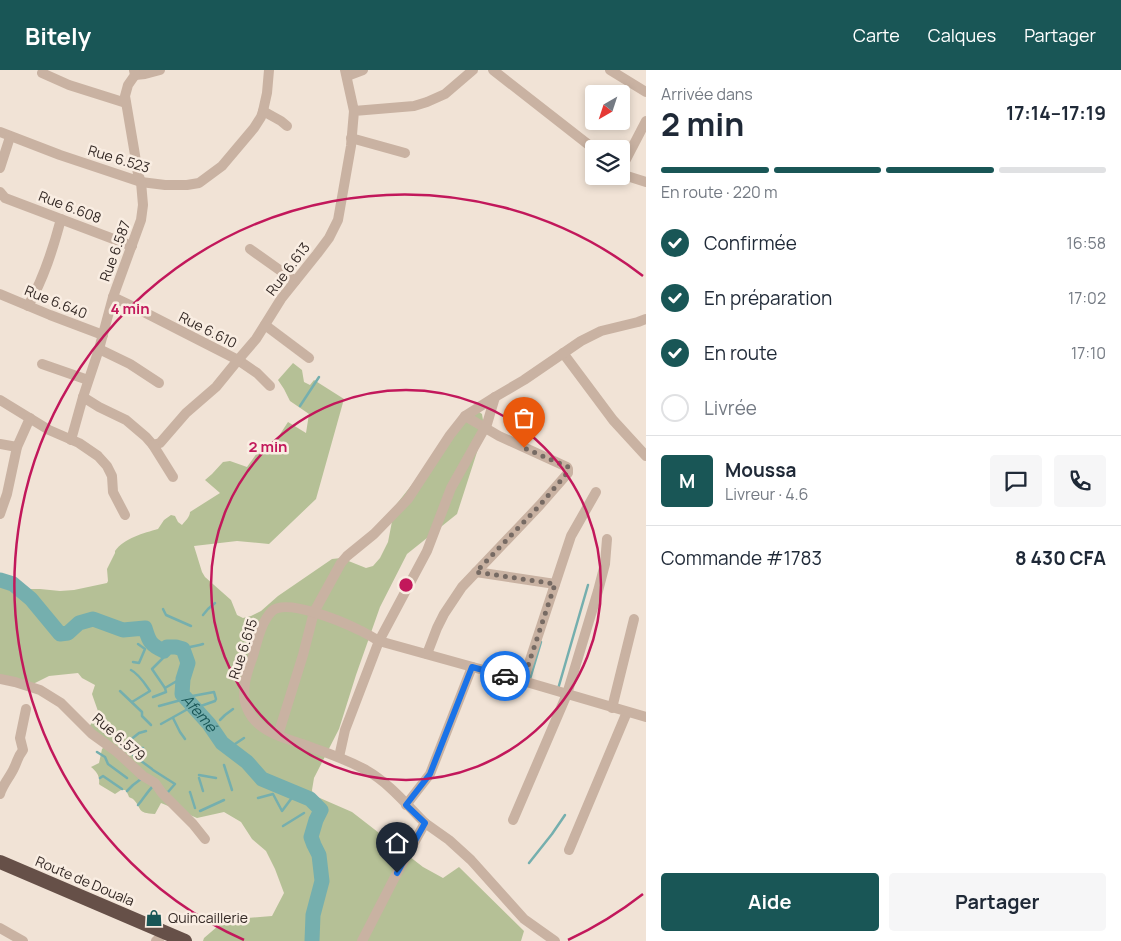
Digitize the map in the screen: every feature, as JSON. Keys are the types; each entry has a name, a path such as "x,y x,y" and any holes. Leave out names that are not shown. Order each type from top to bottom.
{"highway":[{"name":"Route de Douala","path":"0,862 160,937 184,941"}],"street":[{"path":"135,73 145,74 160,70"},
{"name":"Rue 6.523","path":"0,132 77,161 141,182 175,185 198,183 222,166 254,128 263,111 270,70"},
{"path":"346,73 363,70"},
{"path":"354,111 414,106 427,102 445,94 472,70"},
{"path":"492,70 585,142"},
{"path":"610,70 646,92"},
{"path":"42,73 126,104"},
{"name":"Rue 6.587","path":"71,440 113,297 141,220 143,205 141,182 126,104 128,85 135,73"},
{"name":"Rue 6.613","path":"153,445 160,443 186,413 216,387 256,339 281,299 321,249 334,228 338,220 352,138 354,111 346,73"},
{"path":"263,111 287,126"},
{"path":"630,153 646,121"},
{"path":"0,168 10,137"},
{"path":"352,138 404,153"},
{"path":"630,177 646,182"},
{"name":"Rue 6.608","path":"0,192 5,198 132,246"},
{"path":"28,306 50,256 61,219"},
{"path":"250,249 295,281"},
{"name":"Rue 6.640","path":"0,294 102,335"},
{"name":"Rue 6.610","path":"113,297 238,360 257,373 270,386"},
{"path":"278,735 314,612 341,562 374,534 408,499 450,435 465,416 524,380 581,341 600,331 646,319"},
{"path":"265,325 309,358"},
{"path":"99,349 130,364 159,383"},
{"path":"563,353 613,420 646,456"},
{"path":"42,364 88,380"},
{"path":"83,397 126,420 146,437 173,477"},
{"path":"339,758 345,730 379,641 427,551 451,488 484,428 496,397"},
{"path":"0,400 49,430 78,443 98,456 107,466 112,476 113,492 125,515"},
{"path":"427,654 444,614 462,588 540,505 568,472 568,467 499,436 465,416"},
{"path":"0,514 7,494 17,447 30,418"},
{"path":"0,444 17,447"},
{"path":"523,681 571,536 596,492"},
{"path":"513,820 567,694 598,591 607,539"},
{"path":"476,572 555,584"},
{"name":"Rue 6.615","path":"555,941 524,919 471,860 449,840 425,823 380,779 339,758 278,735 258,724 246,707 244,689 260,632 266,619 276,609 284,607 314,612 359,630 379,641 646,718"},
{"path":"612,708 634,620"},
{"path":"406,805 430,774 472,667"},
{"name":"Rue 6.579","path":"0,679 40,690 61,703 92,734 155,784 205,839"},
{"path":"0,794 15,768 18,756 23,750 20,738 26,710"},
{"path":"569,850 627,712"},
{"path":"362,941 425,823"},
{"path":"0,928 23,941"}],"green space":[{"path":"293,363 302,370 304,382 310,385 314,380 344,399 316,499 269,544 237,541 194,546 202,572 205,577 231,600 237,615 243,618 261,611 278,596 332,559 341,558 366,568 373,566 380,558 388,542 395,506 472,409 482,414 483,420 478,449 457,514 407,554 380,607 339,729 314,778 312,790 313,795 352,812 423,867 443,878 459,867 524,931 521,941 203,941 225,920 272,916 284,893 266,851 252,839 241,822 224,812 197,818 161,803 155,814 145,813 129,797 125,790 115,794 100,785 98,774 91,767 99,763 102,749 106,745 87,729 99,714 92,694 95,685 82,678 78,673 49,676 23,689 0,677 0,586 11,589 60,591 107,583 107,569 119,546 135,537 158,529 164,520 171,515 175,516 182,525 190,512 220,493 205,480 223,462 230,461 247,467 262,446 269,451 288,422 306,433 309,414 290,401 278,380"}],"waterway":[{"path":"300,406 319,377"},
{"name":"Afemé","path":"0,580 13,584 31,599 60,634 68,633 79,623 93,619 123,630 145,628 151,642 156,647 164,651 167,647 183,649 188,663 183,679 182,694 209,724 222,743 247,762 262,779 310,799 321,810 311,837 319,855 322,881 313,915 312,941"},
{"path":"558,689 588,585"},
{"path":"203,615 215,603"},
{"path":"163,609 166,615 191,626"},
{"path":"530,679 541,642"},
{"path":"133,662 139,663 145,649 138,644"},
{"path":"183,651 203,644"},
{"path":"164,654 163,658 152,669 165,688"},
{"path":"131,670 150,691 132,702"},
{"path":"153,697 166,692 165,688 187,675"},
{"path":"120,691 142,712 142,716 151,725"},
{"path":"183,697 214,692 215,701 198,707 196,710"},
{"path":"159,706 181,700"},
{"path":"220,720 233,709"},
{"path":"161,724 186,710"},
{"path":"173,718 185,739"},
{"path":"119,749 139,733 146,731"},
{"path":"232,746 244,738"},
{"path":"143,748 133,755 152,769"},
{"path":"97,752 105,757 108,764 127,778"},
{"path":"224,765 232,790"},
{"path":"153,770 175,784 166,792"},
{"path":"199,775 216,778"},
{"path":"100,778 103,776 122,789"},
{"path":"199,778 203,791"},
{"path":"127,791 141,779"},
{"path":"138,805 154,785"},
{"path":"190,792 195,808"},
{"path":"258,798 273,794 282,811 294,795"},
{"path":"200,811 224,800"},
{"path":"283,826 304,813"},
{"path":"529,863 565,815"}],"way so far":[{"path":"505,676 523,681 555,584 476,572 540,505 568,472 568,467 524,448"}],"place":[{"name":"Quincaillerie","path":"154,918"}],"route":[{"path":"397,873 425,823 406,805 430,774 472,667 505,676"}]}
